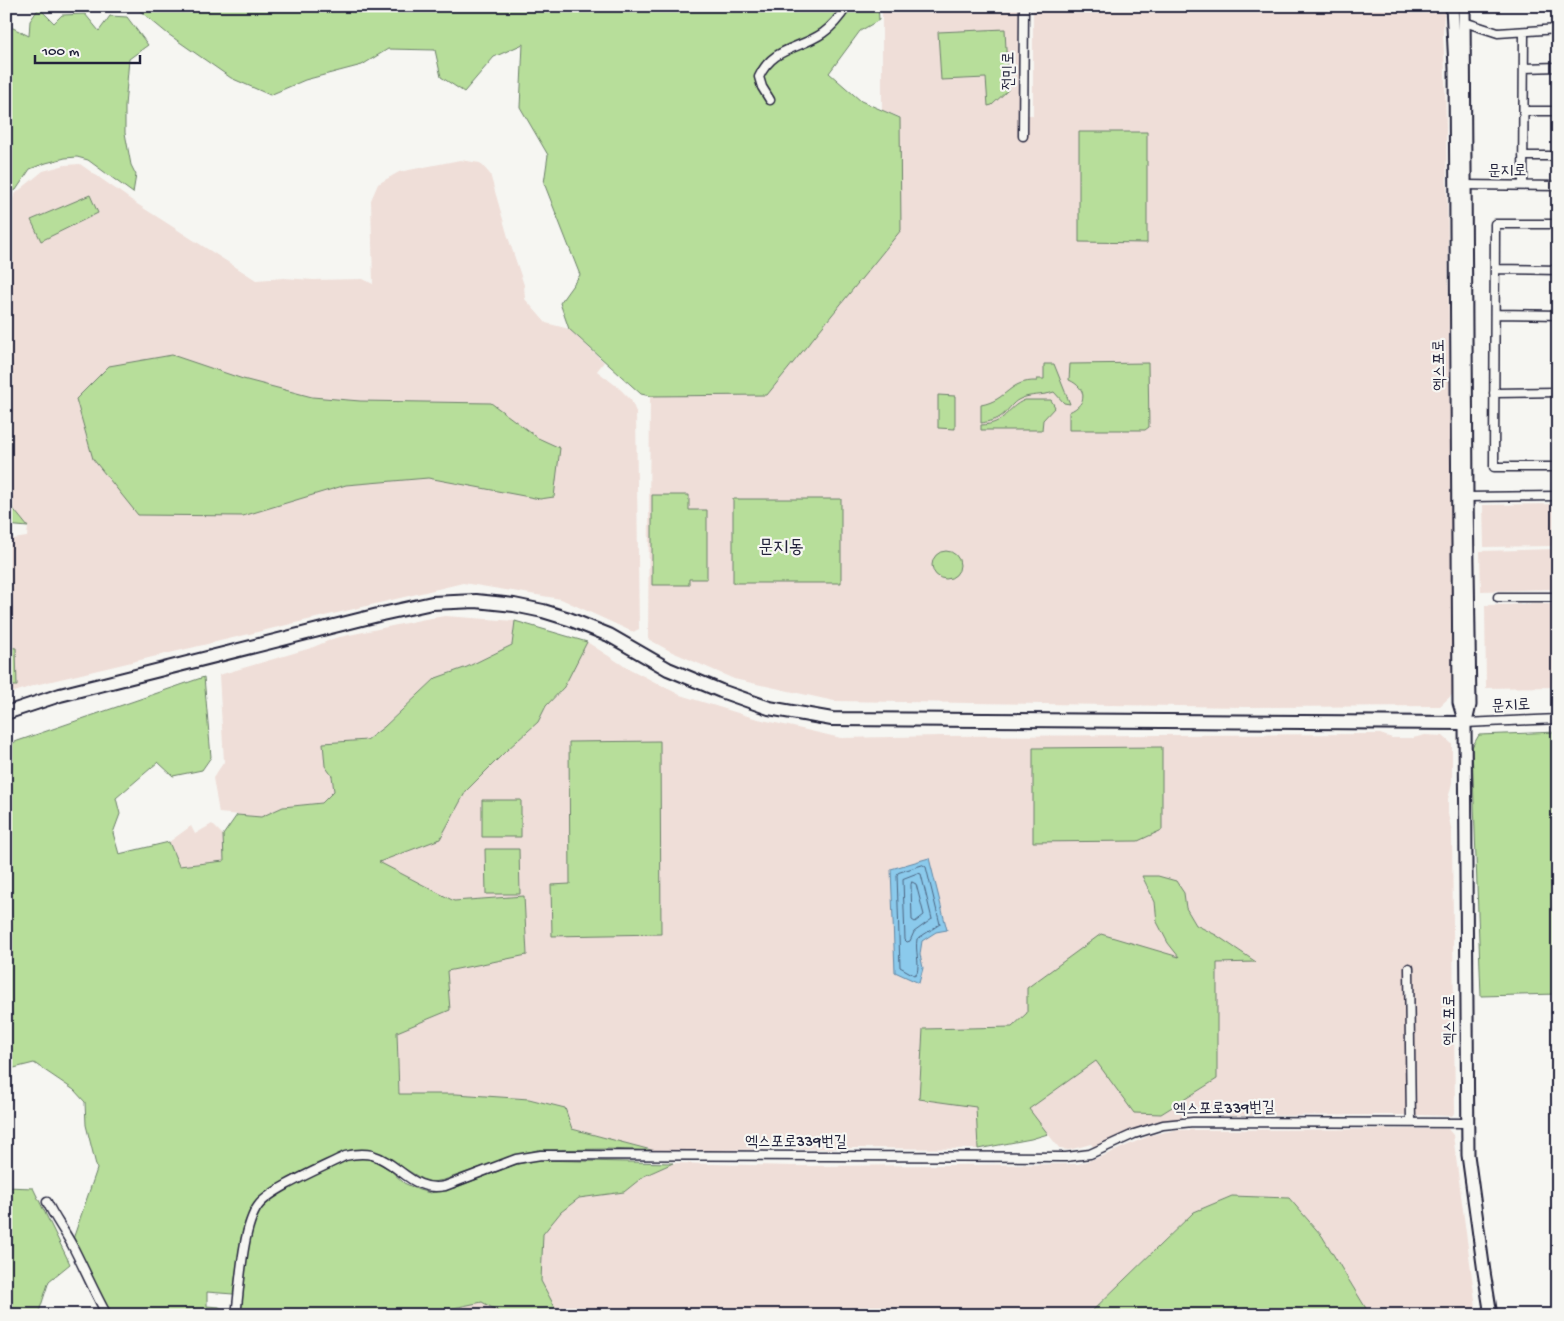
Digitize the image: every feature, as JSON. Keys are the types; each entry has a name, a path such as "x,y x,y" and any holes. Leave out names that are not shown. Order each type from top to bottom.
{"main road":[{"name":"엑스포로","path":"1452,6 1460,185 1470,704 1465,723 1468,1155 1491,1315"},
{"name":"엑스포로","path":"1464,6 1460,185 1459,702 1465,723"},
{"path":"6,713 60,695 382,614 432,603 476,602 514,605 569,619 608,635 668,669 721,691 769,708 832,718 948,721 1465,723"}],"street":[{"path":"770,100 762,87 759,77 770,59 824,33 837,21 846,6"},
{"name":"전민로","path":"1023,136 1024,6"},
{"path":"1464,22 1498,33 1558,29"},
{"path":"1523,186 1524,32"},
{"path":"1524,68 1558,68"},
{"path":"1524,111 1558,110"},
{"path":"1523,156 1558,156"},
{"name":"문지로","path":"1460,185 1558,186"},
{"path":"1558,224 1495,224 1494,393 1494,467 1558,467"},
{"path":"1495,269 1558,270"},
{"path":"1495,314 1558,315"},
{"path":"1494,393 1558,392"},
{"path":"1467,497 1558,496"},
{"path":"1498,597 1558,597"},
{"name":"문지로","path":"1465,723 1558,719"},
{"path":"1409,968 1411,1123"},
{"name":"엑스포로339번길","path":"236,1315 250,1220 258,1205 280,1189 345,1156 355,1154 373,1155 412,1180 434,1188 445,1186 516,1159 541,1155 1066,1158 1090,1154 1134,1134 1163,1125 1193,1122 1468,1123"},
{"path":"46,1202 71,1244 94,1292 108,1315"}],"shaded area":[{"path":"882,6 1021,6 1021,115 1033,115 1033,6 1448,6 1444,14 1443,34 1448,249 1453,694 1440,706 1247,707 834,701 734,679 670,651 648,639 650,396 767,395 900,230 900,117 882,110"},
{"path":"460,160 480,163 490,174 524,285 525,299 546,323 569,329 604,362 597,371 631,400 636,412 639,629 633,632 561,599 463,583 35,685 6,695 6,540 27,537 28,527 6,500 6,209 16,193 43,171 65,165 80,164 137,204 256,280 284,278 313,280 363,279 373,284 371,200 378,184 399,172"},
{"path":"1555,504 1556,546 1484,547 1483,505"},
{"path":"1556,549 1557,589 1481,591 1480,551"},
{"path":"1556,604 1557,687 1486,688 1485,605"},
{"path":"445,616 515,621 512,645 467,667 436,678 384,727 366,740 323,743 325,766 332,776 334,791 322,803 283,807 261,817 219,813 213,778 224,762 219,675 311,648 335,638"},
{"path":"587,642 624,666 680,695 754,718 841,738 1380,734 1392,738 1413,738 1425,735 1443,736 1452,744 1452,783 1448,799 1448,814 1452,832 1455,1112 1452,1116 1415,1115 1413,1112 1411,964 1406,963 1408,1112 1406,1115 1190,1116 1139,1127 1094,1148 1091,1144 1069,1150 1060,1149 1028,1109 1096,1061 1153,1114 1161,1114 1217,1079 1217,963 1255,962 1216,935 1196,925 1186,908 1184,893 1158,876 1142,877 1155,902 1157,922 1168,943 1180,957 1027,1013 1012,1027 924,1029 976,1107 978,1149 857,1148 655,1151 572,1129 565,1108 529,1099 456,1094 399,1094 397,1031 450,1010 447,971 527,954 524,896 454,901 378,862 440,839 466,791 538,722 546,706 564,687"},
{"path":"212,824 223,835 224,861 179,866 169,842 191,826 195,834"},
{"path":"1448,1129 1453,1135 1477,1315 1370,1315 1322,1236 1289,1198 1232,1196 1194,1212 1088,1315 559,1315 541,1281 543,1234 561,1212 579,1198 624,1192 644,1176 673,1163 793,1166 1078,1164 1103,1156 1151,1135 1175,1130"},
{"path":"482,1302 505,1315 420,1315"}],"green space":[{"path":"134,6 663,6 665,12 671,6 878,6 879,20 860,31 829,73 861,101 900,118 901,230 767,395 650,396 641,394 569,329 560,303 580,275 544,183 548,155 520,107 523,44 494,57 464,92 441,77 435,50 388,49 362,65 305,80 270,95 231,78 168,34"},
{"path":"39,8 54,23 62,15 85,14 99,31 110,16 127,17 148,45 129,59 125,133 131,165 136,175 133,193 88,160 77,157 65,158 30,169 16,190 6,193 6,30 11,27 29,36 30,21"},
{"path":"1005,29 1008,90 992,105 988,106 986,78 941,80 938,32"},
{"path":"1079,132 1147,132 1147,243 1079,242"},
{"path":"90,195 98,213 41,241 31,220"},
{"path":"172,355 243,379 312,397 360,401 491,403 538,438 560,448 554,497 540,499 428,478 346,485 243,516 138,515 93,459 76,399 109,366"},
{"path":"1148,363 1149,427 1145,430 1069,430 1069,412 1080,405 1083,396 1079,387 1069,380 1070,364"},
{"path":"1044,364 1054,364 1070,404 1064,403 1054,392 1028,396 1017,401 998,418 981,423 981,405 997,399 1020,384 1044,379"},
{"path":"938,395 955,396 955,429 938,428"},
{"path":"1025,400 1051,400 1055,407 1043,420 1042,430 981,430 981,425 996,422 1018,403"},
{"path":"652,495 689,495 689,510 707,510 707,579 689,579 689,585 652,585"},
{"path":"733,499 841,499 841,583 733,583"},
{"path":"6,500 28,527 6,525"},
{"path":"946,551 956,555 960,565 956,575 946,579 936,575 932,565 936,555"},
{"path":"515,621 587,642 564,687 546,706 538,722 466,791 440,839 379,862 454,901 524,896 527,955 447,971 450,1010 397,1032 399,1094 456,1094 529,1099 565,1108 572,1129 655,1151 607,1149 537,1150 510,1157 444,1180 432,1182 422,1179 379,1153 369,1150 350,1150 282,1182 263,1195 254,1206 245,1222 233,1294 207,1292 207,1306 219,1307 231,1315 112,1315 95,1287 73,1239 97,1169 86,1125 85,1102 74,1090 34,1063 6,1070 6,745 204,677 211,757 202,770 173,776 158,762 116,798 120,814 113,833 119,854 169,842 179,866 224,861 223,835 237,815 261,817 283,807 322,803 334,791 332,776 325,766 323,743 367,740 384,727 436,678 467,667 512,645"},
{"path":"6,647 16,648 17,686 6,686"},
{"path":"1558,732 1558,994 1481,996 1472,747 1479,735"},
{"path":"660,741 661,934 552,936 551,885 570,884 569,742"},
{"path":"1162,747 1162,830 1138,841 1033,842 1033,748"},
{"path":"482,800 521,800 521,837 482,837"},
{"path":"485,849 519,849 520,894 486,894"},
{"path":"1142,876 1158,876 1176,881 1184,893 1186,908 1196,925 1216,935 1256,962 1217,963 1217,1079 1161,1114 1134,1113 1096,1061 1029,1109 1048,1134 978,1149 976,1107 919,1099 923,1029 1012,1027 1027,1013 1027,988 1101,934 1179,957 1168,943 1157,922 1155,902"},
{"path":"361,1157 371,1159 389,1169 404,1183 430,1193 454,1188 514,1165 536,1160 673,1163 644,1176 624,1192 579,1198 561,1212 543,1234 541,1281 559,1315 505,1315 482,1302 420,1315 241,1315 249,1240 258,1213 275,1195 293,1185 341,1162"},
{"path":"6,1187 33,1188 70,1264 49,1281 38,1315 6,1315"},
{"path":"1232,1196 1289,1198 1322,1236 1370,1315 1088,1315 1194,1212"}],"water":[{"path":"929,858 947,930 936,932 922,941 920,954 923,968 919,983 895,972 891,869"}],"district":[{"name":"문지동","path":"781,548"}]}
